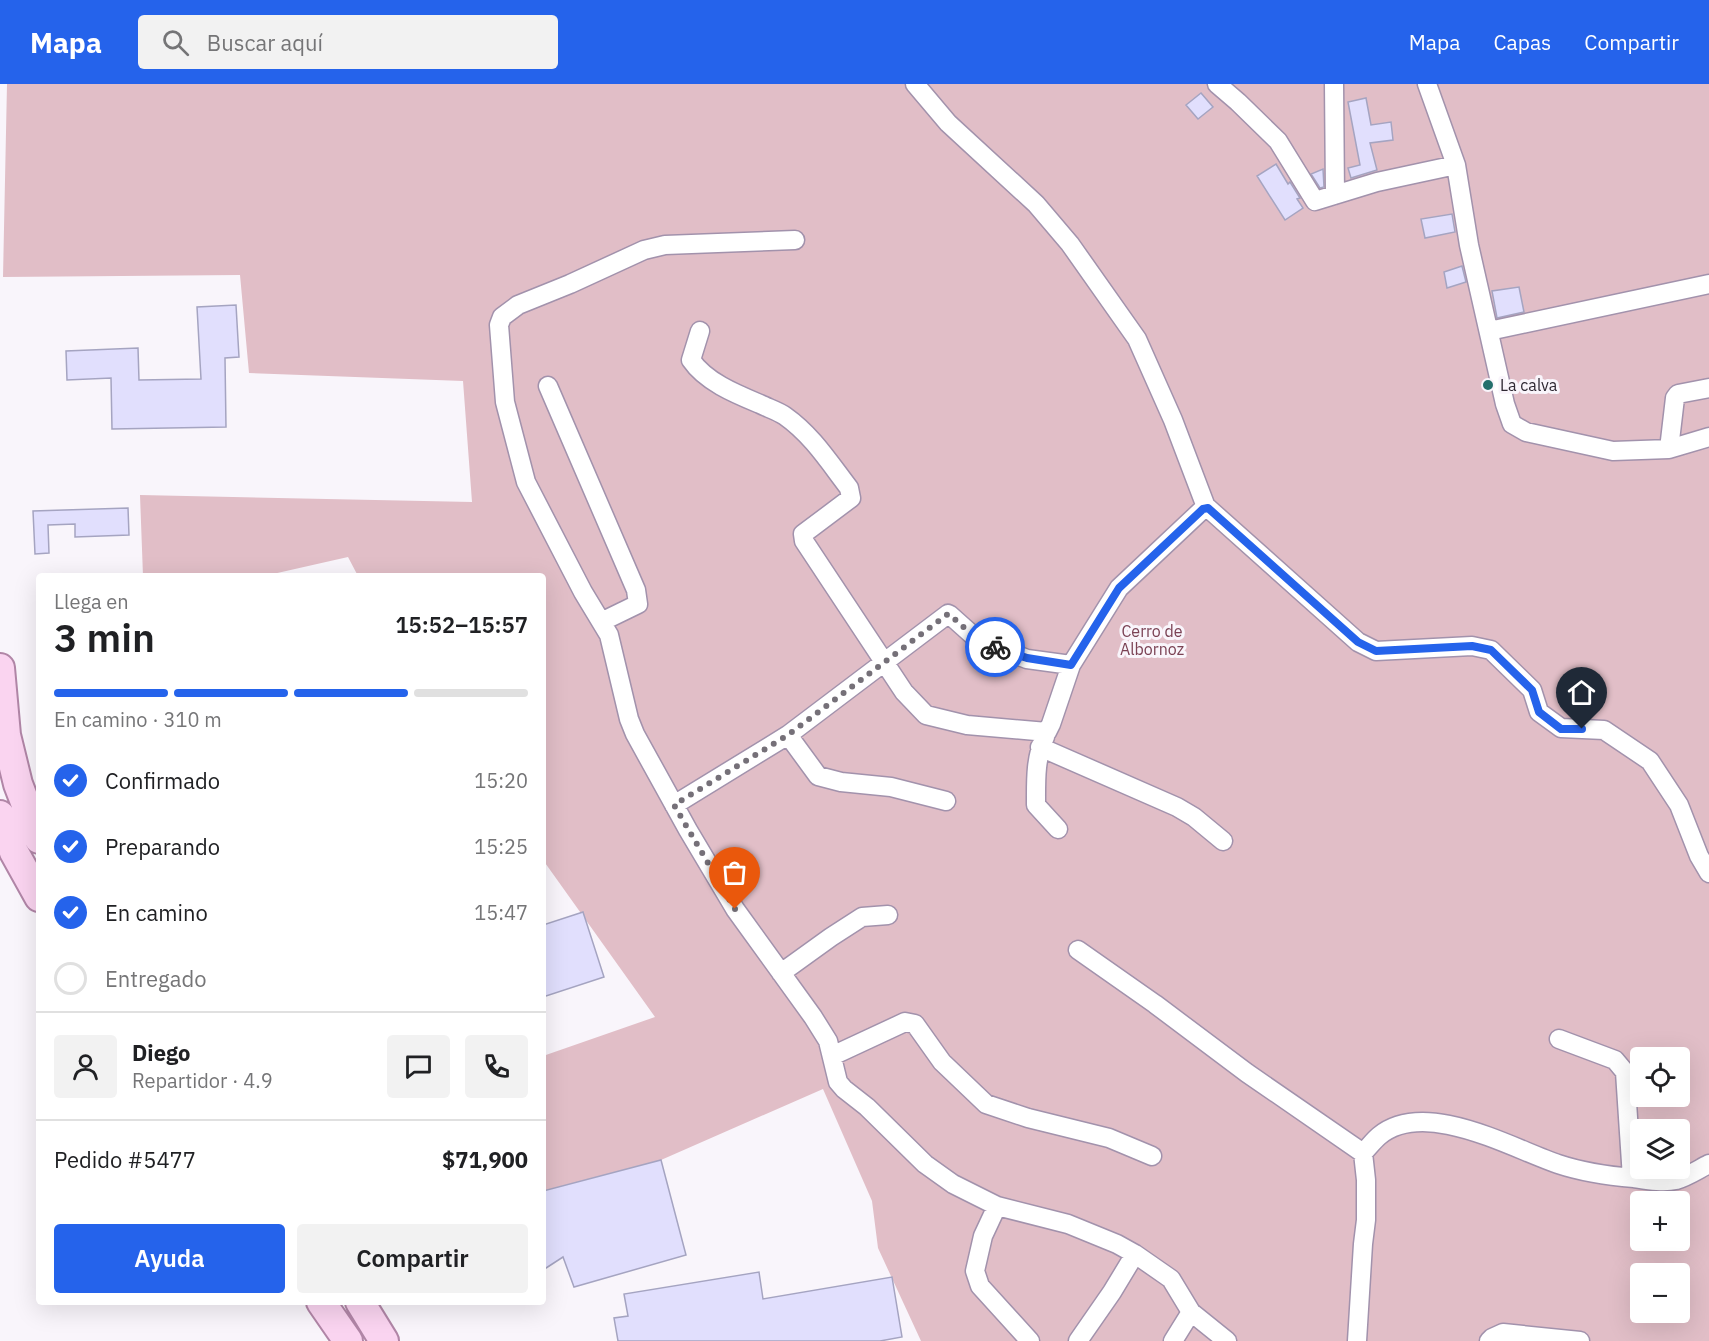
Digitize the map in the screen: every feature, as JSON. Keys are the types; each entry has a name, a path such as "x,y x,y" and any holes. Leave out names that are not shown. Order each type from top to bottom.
{"main road":[{"path":"0,668 6,735 18,784 36,831"},
{"path":"0,816 15,852 36,891"},
{"path":"323,1305 348,1341"},
{"path":"362,1305 384,1341"}],"street":[{"path":"915,84 948,123 1036,204 1070,244 1137,339 1173,420 1206,507 1358,642 1376,651 1472,646 1491,650 1532,690 1539,712 1561,729 1604,730 1650,761 1679,805 1699,856 1709,873"},
{"path":"1217,84 1278,141 1312,200 1318,201 1377,183 1455,165"},
{"path":"1334,84 1335,195"},
{"path":"1427,84 1455,165 1468,245 1505,404 1512,424 1526,432 1613,451 1669,449 1709,437"},
{"path":"795,240 665,245 644,250 518,305 501,318 499,325 505,402 526,482 583,592 609,635 629,719 635,734 735,909 828,1041 838,1082 926,1164 953,1184 997,1206 1068,1224 1135,1254 1172,1279 1191,1312 1227,1341"},
{"path":"1489,331 1707,290"},
{"path":"700,331 691,360 697,369 719,385 783,414 810,437 849,488 850,498 803,534 804,541 904,692 926,715 1044,740 1177,807 1200,822 1222,841"},
{"path":"548,386 636,591 638,604 601,622"},
{"path":"1669,449 1675,398 1678,394 1709,388"},
{"path":"1058,829 1036,805 1036,779 1044,740 1071,665 1119,588 1206,507"},
{"path":"674,805 788,735 948,614 978,640 1027,658 1071,665"},
{"path":"788,735 818,776 841,782 891,787 946,801"},
{"path":"781,973 862,917 888,915"},
{"path":"1078,950 1247,1073 1363,1153 1366,1220 1357,1341"},
{"path":"832,1056 905,1022 915,1024 942,1062 986,1104 1028,1118 1109,1138 1152,1156"},
{"path":"1559,1039 1615,1060 1625,1072 1630,1148"},
{"path":"1363,1153 1380,1135 1402,1125 1420,1122 1436,1123 1476,1132 1559,1165 1604,1175 1630,1178"},
{"path":"1690,1173 1709,1164"},
{"path":"1644,1179 1678,1179"},
{"path":"997,1206 983,1236 975,1271 980,1286 1030,1341"},
{"path":"1078,1341 1135,1254"},
{"path":"1173,1341 1191,1312"},
{"path":"1489,1341 1503,1333 1580,1341"}],"green space":[{"name":"Cerro de Albornoz","path":"7,84 1709,84 1709,1341 921,1341 878,1248 872,1201 823,1089 661,1160 546,1190 546,1055 655,1017 546,864 546,573 356,573 348,557 277,573 143,573 140,495 472,502 463,381 249,373 240,275 3,277"}],"building":[{"path":"1201,93 1213,107 1198,119 1186,105"},
{"path":"1366,98 1371,125 1391,122 1393,140 1370,143 1377,170 1351,178 1348,168 1360,165 1348,102"},
{"path":"1276,164 1300,198 1297,199 1303,208 1285,220 1257,176"},
{"path":"1323,169 1324,187 1320,188 1311,174"},
{"path":"1452,214 1455,232 1425,238 1421,219"},
{"path":"1462,266 1466,282 1447,288 1444,272"},
{"path":"1519,287 1524,312 1497,318 1492,291"},
{"path":"236,305 239,357 225,358 226,427 112,429 111,378 67,380 66,351 138,348 139,380 201,379 197,307"},
{"path":"128,508 129,535 75,537 75,524 48,525 49,553 35,554 33,511"},
{"path":"583,912 604,977 546,996 546,924"},
{"path":"661,1160 686,1255 574,1287 563,1257 546,1268 546,1190"},
{"path":"759,1272 763,1299 892,1277 902,1337 880,1341 618,1341 614,1318 628,1316 624,1294"}],"way so far":[{"path":"735,909 674,805 788,735 945,615 950,615 978,640 995,647"}],"place":[{"name":"La calva","path":"1488,385"}],"route":[{"path":"995,647 1027,658 1071,665 1119,588 1206,507 1358,642 1376,651 1472,646 1491,650 1532,690 1539,712 1561,729 1582,729"}]}
